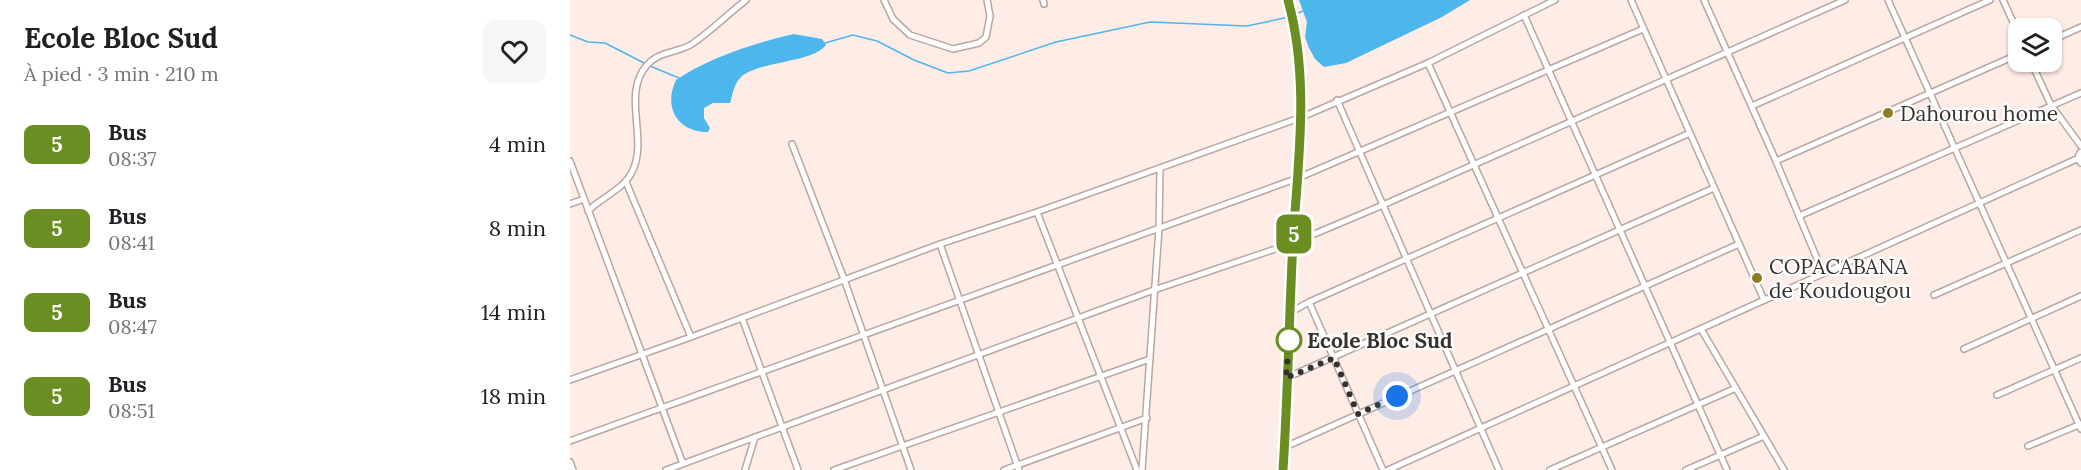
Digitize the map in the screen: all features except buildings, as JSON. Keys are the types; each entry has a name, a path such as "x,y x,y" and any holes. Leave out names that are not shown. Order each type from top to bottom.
{"main road":[{"path":"1283,470 1293,243 1302,117 1300,63 1289,2"}],"street":[{"path":"588,211 599,200 626,182 634,169 638,144 636,87 644,69 664,53 691,45 746,0"},
{"path":"884,0 893,19 910,35 953,49 979,43 986,37 990,16 987,0"},
{"path":"570,380 940,244 1302,117 1337,100 1428,63 1555,0"},
{"path":"1631,0 1764,300"},
{"path":"1704,0 1776,160 1823,273"},
{"path":"666,470 1154,290 1293,243 1666,81 1845,0"},
{"path":"1888,0 2080,426 2028,446"},
{"path":"1752,106 1990,0"},
{"path":"2003,0 2011,18"},
{"path":"1524,15 1727,470"},
{"path":"2062,36 2081,27"},
{"path":"570,441 1298,178 1643,29"},
{"path":"1776,160 2008,59"},
{"path":"1428,63 1612,470"},
{"path":"2036,72 2051,105 2081,146"},
{"path":"1799,216 2081,93"},
{"path":"1337,100 1500,470"},
{"path":"1291,312 1690,133"},
{"path":"792,144 844,279 911,470"},
{"path":"1388,470 2080,158"},
{"path":"570,161 683,464"},
{"path":"1142,470 1159,228 1160,168"},
{"path":"626,182 691,337"},
{"path":"1286,378 1714,188"},
{"path":"570,204 584,199"},
{"path":"1036,212 1137,470"},
{"path":"1934,295 2081,230"},
{"path":"940,244 1018,468"},
{"path":"1285,447 1739,244"},
{"path":"1964,349 2081,296"},
{"path":"1309,302 1383,470"},
{"path":"742,318 798,470"},
{"path":"1701,329 1784,470"},
{"path":"1996,395 2081,358"},
{"path":"834,470 1150,359"},
{"path":"1550,470 1736,388"},
{"path":"1004,470 1018,468 1147,418"},
{"path":"1686,470 1764,436"},
{"path":"745,470 755,437"},
{"path":"570,462 573,470"}],"water":[{"path":"1299,0 1470,0 1442,17 1346,63 1324,67 1315,59 1309,48 1305,37 1307,22"},
{"path":"794,34 822,39 826,45 809,55 748,72 740,78 730,103 713,103 704,108 704,118 710,128 708,132 688,128 681,123 672,108 671,100 676,80 703,64 733,52"}],"waterway":[{"path":"1296,14 1303,11"},
{"path":"825,43 853,35 877,41 914,60 948,73 969,71 1056,42 1150,22 1247,26 1289,17"},
{"path":"570,35 588,42 605,43 646,64"},
{"path":"650,66 679,78"}],"bus line":[{"name":"5","path":"1283,470 1293,243 1302,105 1299,53 1288,0"}],"place":[{"name":"Dahourou home","path":"1888,113"},
{"name":"COPACABANA de Koudougou","path":"1757,278"},
{"name":"Ecole Bloc Sud","path":"1289,340"}],"route":[{"path":"1289,340 1286,378 1334,358 1358,414 1397,396"}]}
